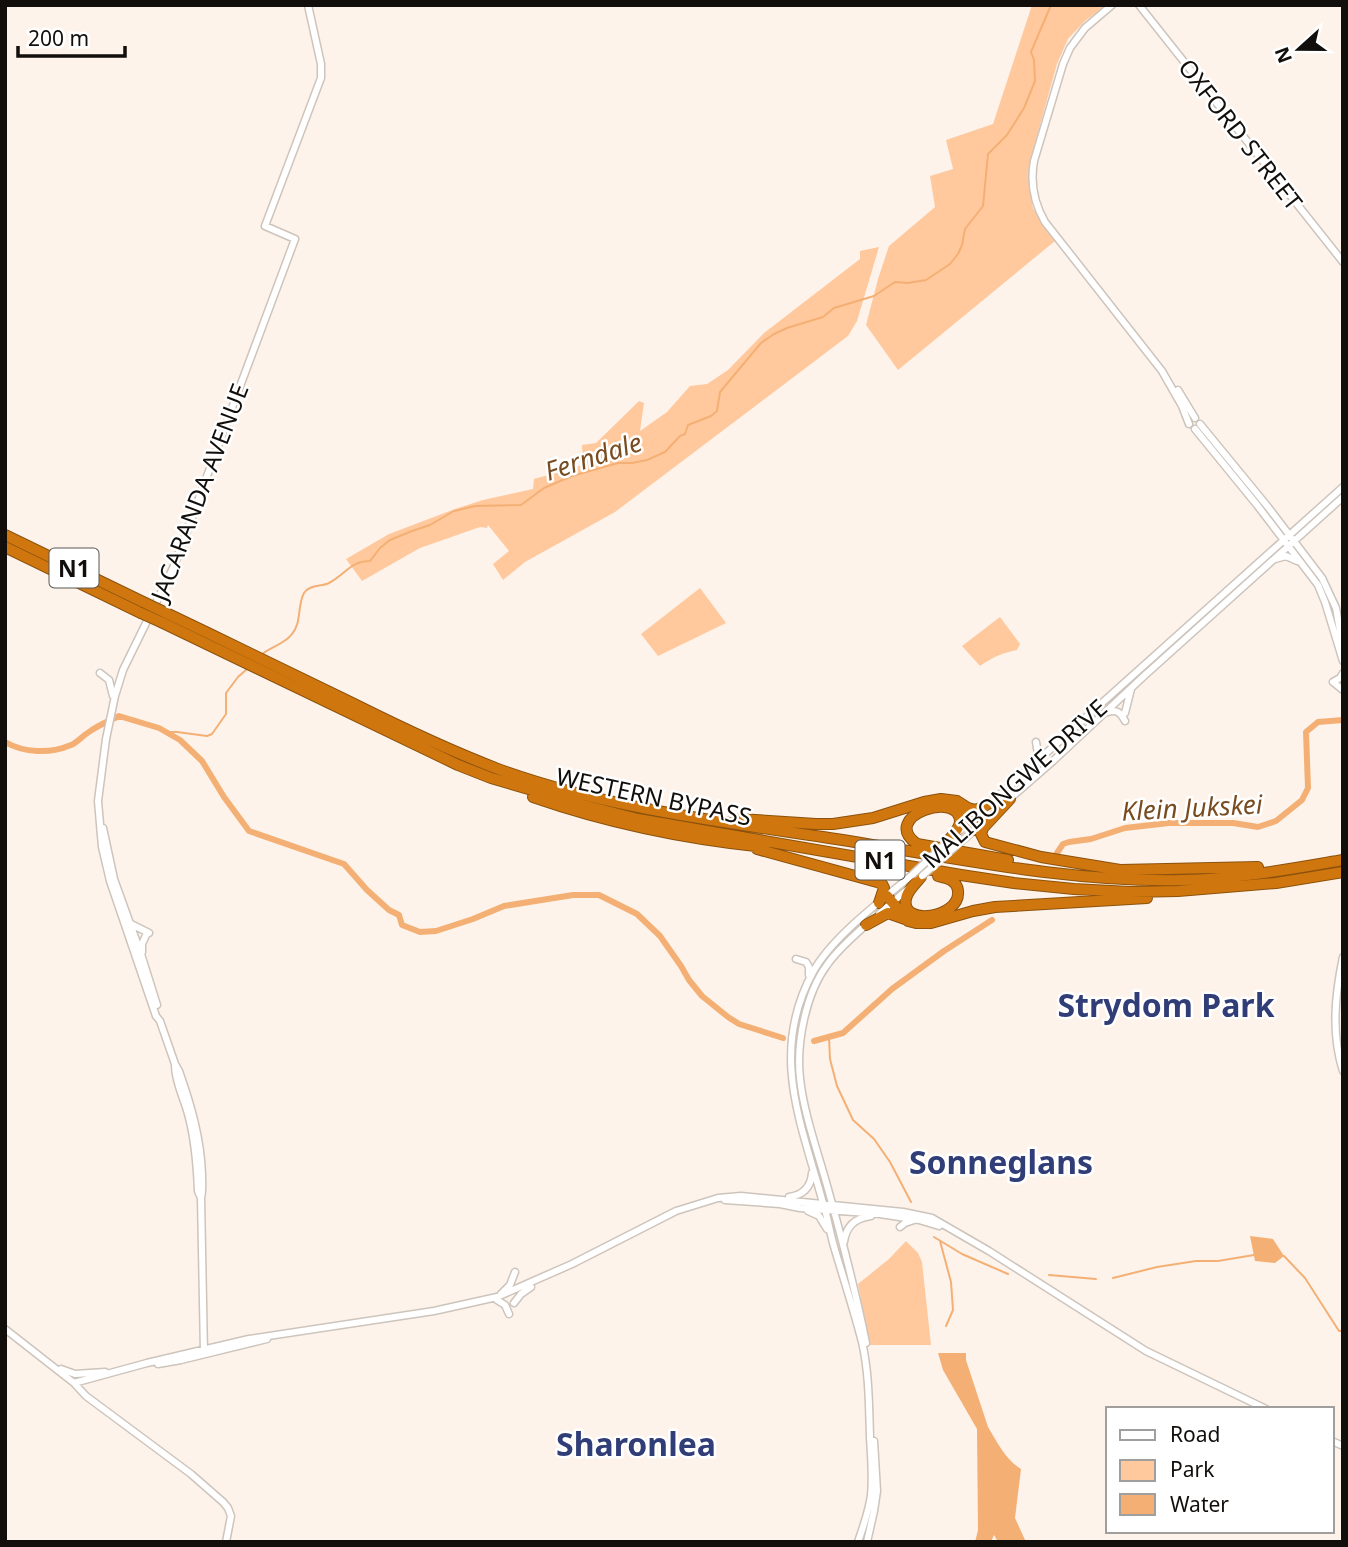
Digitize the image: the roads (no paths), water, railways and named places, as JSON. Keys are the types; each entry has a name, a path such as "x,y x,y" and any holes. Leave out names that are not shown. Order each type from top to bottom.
{"highway":[{"name":"WESTERN BYPASS","path":"5,535 142,607"},
{"name":"WESTERN BYPASS","path":"5,547 163,617 428,752 491,778 583,805 638,818 961,875 1073,889 1178,891 1276,883 1343,872"},
{"name":"WESTERN BYPASS","path":"273,671 498,769 553,786 645,808 1080,876 1185,880 1236,876 1343,860"},
{"path":"491,778 524,794 601,819 948,878 958,890 955,904 932,915 917,916 911,913 906,898 918,876"},
{"path":"700,817 833,824 873,818 938,799 951,800 976,810 992,802"},
{"path":"1010,799 983,828 981,834 985,842 1041,857 1120,870"},
{"path":"951,800 961,808 972,825"},
{"path":"949,844 960,822 958,814 951,808 928,809 917,813 908,822 909,836 920,846 1048,866 1120,870 1305,866"},
{"path":"744,845 882,884 884,888 879,903"},
{"path":"866,925 888,913 916,923 931,923 995,907 1182,895 1276,883"},
{"path":"890,899 908,921"}],"street":[{"name":"JACARANDA AVENUE","path":"160,1021 156,1016 106,867 98,813 106,739 125,666 174,566 295,239 265,226 321,78 321,64 308,5"},
{"path":"1112,5 1078,35 1063,64 1033,166 1033,193 1038,209 1045,222 1175,387 1195,424 1322,578 1332,597 1340,624 1339,646"},
{"name":"OXFORD STREET","path":"1139,5 1343,262"},
{"name":"MALIBONGWE DRIVE","path":"867,1542 877,1482 869,1361 861,1319 800,1080 800,1040 805,1012 825,967 890,899 918,876 949,844 1010,799 1268,564 1343,487"},
{"name":"MALIBONGWE DRIVE","path":"1302,528 1343,497"},
{"path":"1276,523 1302,528 1301,552"},
{"path":"1270,552 1277,536 1276,523"},
{"path":"1289,540 1322,593 1343,660"},
{"name":"MALIBONGWE DRIVE","path":"972,825 992,802 1270,552 1289,540"},
{"path":"1268,564 1286,556 1302,564"},
{"path":"100,673 111,684 113,705"},
{"path":"1343,673 1333,682 1343,690"},
{"path":"1104,713 1115,710 1125,717 1132,687"},
{"path":"1030,768 1038,754 1037,742"},
{"name":"JACARANDA AVENUE","path":"100,788 109,858 199,1138 203,1192 204,1352"},
{"name":"MALIBONGWE DRIVE","path":"918,876 949,844"},
{"name":"MALIBONGWE DRIVE","path":"859,1542 871,1495 867,1378 862,1342 834,1247 793,1090 790,1068 797,1009 812,974 826,953 879,903 890,899"},
{"path":"131,924 148,933 142,944 141,954"},
{"path":"1343,957 1335,1002 1336,1040 1343,1071"},
{"path":"796,959 804,960 809,967 806,987"},
{"path":"1335,1016 1343,972"},
{"name":"JACARANDA AVENUE","path":"175,1064 194,1140 198,1191 201,1198"},
{"path":"193,1114 203,1125 199,1138"},
{"path":"814,1138 834,1196 861,1208"},
{"path":"783,1199 797,1196 807,1189 813,1167"},
{"path":"342,1325 441,1312 497,1298 531,1286 676,1211 712,1200 741,1196 783,1199 824,1207"},
{"path":"712,1200 780,1204 800,1208 822,1219 834,1247"},
{"path":"833,1207 919,1220 957,1232"},
{"path":"800,1208 861,1208 924,1216 947,1225 1146,1351 1262,1407"},
{"path":"844,1250 846,1231 854,1222 859,1218 880,1214"},
{"path":"889,1215 900,1227 919,1220"},
{"path":"142,1366 173,1362 223,1345 271,1335 497,1298 510,1285 516,1272 521,1281 531,1286"},
{"path":"514,1303 531,1286"},
{"path":"459,1306 465,1298"},
{"path":"497,1298 505,1305 509,1314"},
{"path":"5,1329 226,1504 230,1513 226,1542"},
{"path":"204,1332 210,1345 223,1345"},
{"path":"179,1356 198,1346 204,1332"},
{"path":"74,1383 179,1356 259,1342 279,1335"},
{"path":"50,1364 75,1374 102,1371 112,1373"},
{"path":"83,1393 96,1377"}],"water":[{"path":"1250,1236 1273,1239 1284,1256 1275,1263 1255,1261"},
{"path":"938,1353 966,1353 988,1427 1006,1456 1021,1469 1015,1518 1026,1542 998,1542 994,1535 991,1542 975,1542 978,1530 977,1429 943,1370"}],"waterway":[{"name":"Ferndale","path":"261,655 292,634 306,590 335,580 357,563 370,561 390,540 430,525 454,511 475,506 521,505 544,488 572,476 618,463 647,460 665,452 685,434 688,425 717,411 720,392 761,343 774,334 823,317 834,308 874,296 895,282 926,280 950,264 962,245 965,229 983,206 988,154 1007,135 1024,108 1035,81 1031,52 1051,5"},
{"name":"Ferndale","path":"166,732 207,736 212,734 226,714 226,693 247,669"},
{"name":"Klein Jukskei","path":"5,742 29,750 63,748 119,716 159,728 180,740 202,761 249,831 344,864 367,890 389,910 399,915 402,925 420,932 436,931 504,906 573,895 599,895 637,914 660,936 702,996 728,1017 739,1024 783,1038"},
{"name":"Klein Jukskei","path":"1057,853 1063,844 1091,839 1125,828 1169,823 1233,823 1258,827 1276,821 1302,800 1308,788 1306,732 1318,722 1343,720"},
{"name":"Klein Jukskei","path":"814,1041 843,1033 892,989 992,920"},
{"path":"829,1037 830,1059 837,1086 853,1120 874,1139 890,1162 911,1202"},
{"path":"934,1237 962,1254 1008,1274"},
{"path":"940,1241 951,1282 953,1310 946,1326"},
{"path":"1113,1278 1157,1267 1254,1255"},
{"path":"1284,1256 1305,1278 1339,1331 1343,1331"},
{"path":"1049,1275 1096,1279"}],"district":[{"name":"Strydom Park","path":"1166,1004"},
{"name":"Sonneglans","path":"1001,1161"},
{"name":"Sharonlea","path":"636,1443"}]}
